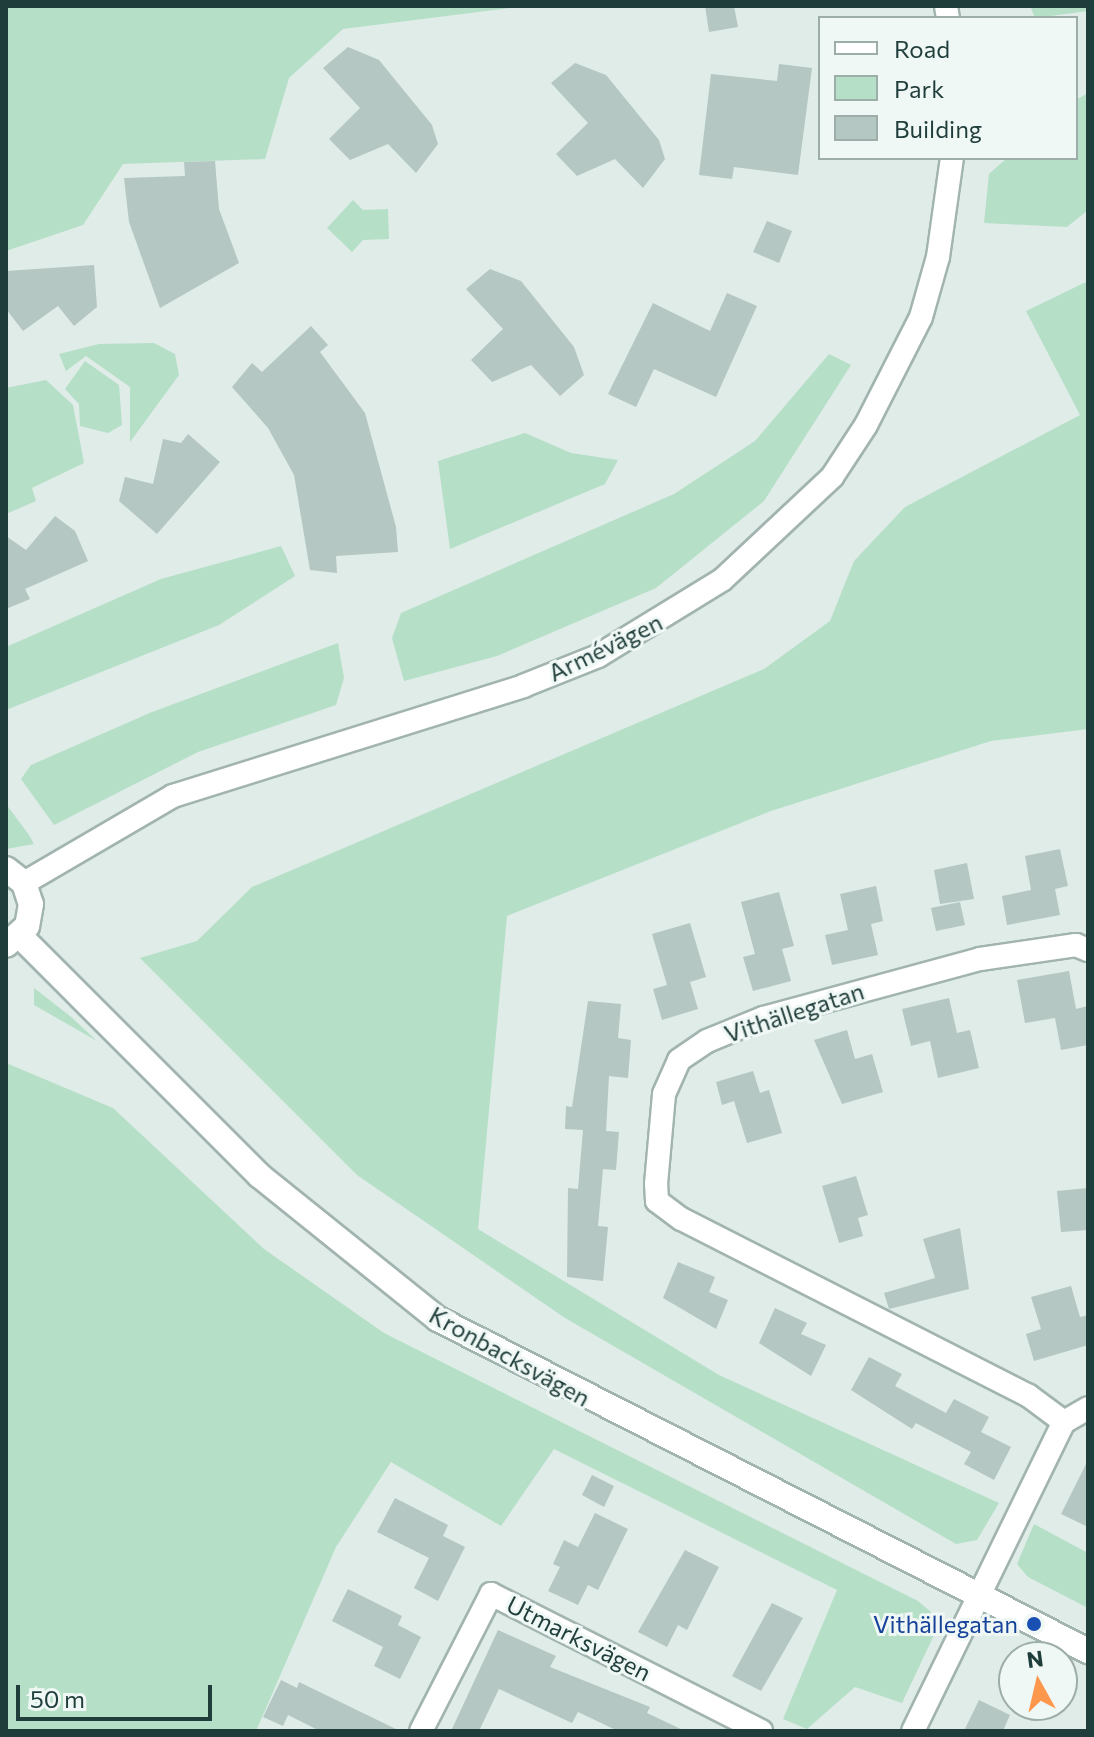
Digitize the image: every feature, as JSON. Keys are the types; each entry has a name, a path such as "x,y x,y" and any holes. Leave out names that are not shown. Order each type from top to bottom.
{"street":[{"name":"Armévägen","path":"15,876 173,796 523,686 598,656 722,580 832,477 866,425 921,317 938,257 952,160"},
{"path":"13,940 31,916 15,876"},
{"name":"Kronbacksvägen","path":"13,940 260,1176 438,1319 1088,1651"},
{"name":"Vithällegatan","path":"1064,1422 1029,1396 681,1219 657,1201 656,1184 664,1094 679,1060 707,1041 763,1018 980,959 1076,945 1088,950"},
{"path":"913,1731 976,1594 1064,1422 1088,1408"},
{"name":"Utmarksvägen","path":"421,1731 491,1594 761,1731"}],"green space":[{"path":"6,6 525,6 343,29 289,78 265,159 123,164 83,225 6,251"},
{"path":"1030,6 1088,6 1088,11 1034,16"},
{"path":"1088,93 1088,210 1067,227 984,223 989,174 1005,160 1078,160 1078,99"},
{"path":"353,200 363,210 388,209 389,239 363,240 352,252 327,228"},
{"path":"1088,281 1088,729 991,741 771,811 507,916 478,1229 719,1375 999,1503 977,1540 956,1544 565,1318 357,1175 140,958 197,941 252,887 764,669 830,621 854,561 905,507 1080,415 1026,311"},
{"path":"154,343 175,354 179,375 130,442 130,387 86,356 66,371 59,354 99,344"},
{"path":"829,354 851,365 764,501 656,588 497,656 404,681 392,638 401,613 674,494 755,441"},
{"path":"85,361 119,385 122,425 108,433 80,426 79,404 65,389"},
{"path":"46,380 73,405 84,463 32,488 36,501 6,514 6,388"},
{"path":"525,433 571,453 618,460 605,484 450,549 438,461"},
{"path":"281,546 295,576 219,625 6,710 6,647 161,579"},
{"path":"338,643 344,678 336,705 198,752 54,825 21,779 31,765 152,712"},
{"path":"6,804 29,835 34,844 6,849"},
{"path":"34,988 70,1016 97,1041 34,1005"},
{"path":"6,1063 113,1108 264,1249 384,1333 918,1601 931,1612 936,1631 902,1703 855,1687 807,1729 783,1719 837,1590 554,1449 501,1526 391,1462 336,1547 256,1731 6,1731"},
{"path":"1034,1524 1088,1553 1088,1608 1028,1577 1017,1564"}],"building":[{"path":"705,6 734,6 738,27 709,32"},
{"path":"348,47 379,60 432,125 438,144 416,173 388,144 350,160 329,139 360,108 323,68"},
{"path":"575,63 606,75 659,140 665,159 643,188 615,159 577,176 556,154 588,123 551,83"},
{"path":"779,64 812,68 798,175 734,167 732,179 699,175 711,74 777,81"},
{"path":"215,161 219,209 239,263 160,308 129,222 124,178 185,176 184,162"},
{"path":"767,221 792,231 779,263 753,252"},
{"path":"94,265 97,307 74,326 58,306 23,331 6,309 6,271"},
{"path":"490,269 521,281 574,347 584,375 560,396 531,365 492,382 471,360 503,329 466,289"},
{"path":"727,293 757,306 716,397 654,369 636,407 608,394 653,303 710,331"},
{"path":"311,326 328,345 320,352 365,413 396,527 398,552 336,556 337,573 310,570 294,475 268,428 232,387 252,363 262,372"},
{"path":"188,434 220,462 157,534 119,501 125,477 153,484 163,439 181,443"},
{"path":"55,516 75,531 88,561 25,589 30,599 6,609 6,536 26,550"},
{"path":"1060,849 1068,886 1055,889 1060,915 1007,925 1002,896 1031,890 1025,856"},
{"path":"967,863 974,899 940,904 934,870"},
{"path":"876,886 883,921 871,924 878,955 832,965 825,935 848,930 840,894"},
{"path":"779,892 794,946 782,949 791,981 753,991 743,957 755,954 741,902"},
{"path":"960,902 965,925 936,931 931,908"},
{"path":"690,923 706,977 690,982 698,1009 662,1020 653,989 667,985 652,934"},
{"path":"1069,971 1076,1009 1088,1006 1088,1045 1061,1050 1055,1018 1025,1023 1017,980"},
{"path":"949,998 957,1033 970,1030 979,1068 938,1078 930,1041 911,1046 902,1009"},
{"path":"588,1001 621,1004 618,1038 631,1040 628,1078 609,1076 606,1131 619,1132 616,1170 603,1169 598,1226 608,1227 603,1281 567,1277 568,1188 578,1189 583,1130 565,1129 566,1106 572,1107"},
{"path":"847,1030 855,1059 872,1054 883,1092 842,1104 814,1040"},
{"path":"753,1071 760,1093 769,1090 782,1133 747,1143 734,1101 722,1105 716,1082"},
{"path":"856,1176 868,1215 858,1218 863,1236 839,1243 822,1186"},
{"path":"1088,1188 1088,1230 1061,1232 1057,1191"},
{"path":"960,1228 969,1289 889,1309 884,1293 935,1278 923,1239"},
{"path":"678,1262 715,1277 709,1292 728,1300 716,1329 663,1298"},
{"path":"1071,1286 1080,1317 1088,1315 1088,1345 1034,1361 1026,1334 1041,1329 1031,1297"},
{"path":"775,1308 807,1323 801,1334 826,1345 811,1376 759,1343"},
{"path":"869,1357 902,1374 895,1386 946,1413 954,1399 989,1417 981,1432 1011,1447 994,1480 964,1464 971,1452 916,1423 912,1429 851,1390"},
{"path":"1088,1460 1088,1527 1061,1514"},
{"path":"592,1475 614,1486 604,1507 582,1495"},
{"path":"395,1498 448,1525 443,1536 465,1547 438,1601 414,1588 429,1558 377,1532"},
{"path":"595,1513 628,1529 598,1590 588,1585 578,1605 548,1591 560,1567 553,1564 564,1540 578,1547"},
{"path":"685,1550 719,1567 687,1630 678,1625 667,1647 638,1632"},
{"path":"348,1589 402,1616 398,1625 421,1637 400,1679 374,1666 383,1647 332,1621"},
{"path":"772,1603 803,1618 761,1691 732,1676"},
{"path":"498,1630 556,1656 550,1667 650,1707 647,1713 685,1731 618,1731 578,1712 572,1723 499,1689 479,1731 451,1731"},
{"path":"281,1680 297,1688 299,1682 400,1731 320,1731 288,1715 283,1726 263,1717"},
{"path":"979,1700 998,1709 998,1721 1007,1721 1003,1731 964,1731"}],"place":[{"name":"Vithällegatan","path":"1034,1624"}]}
